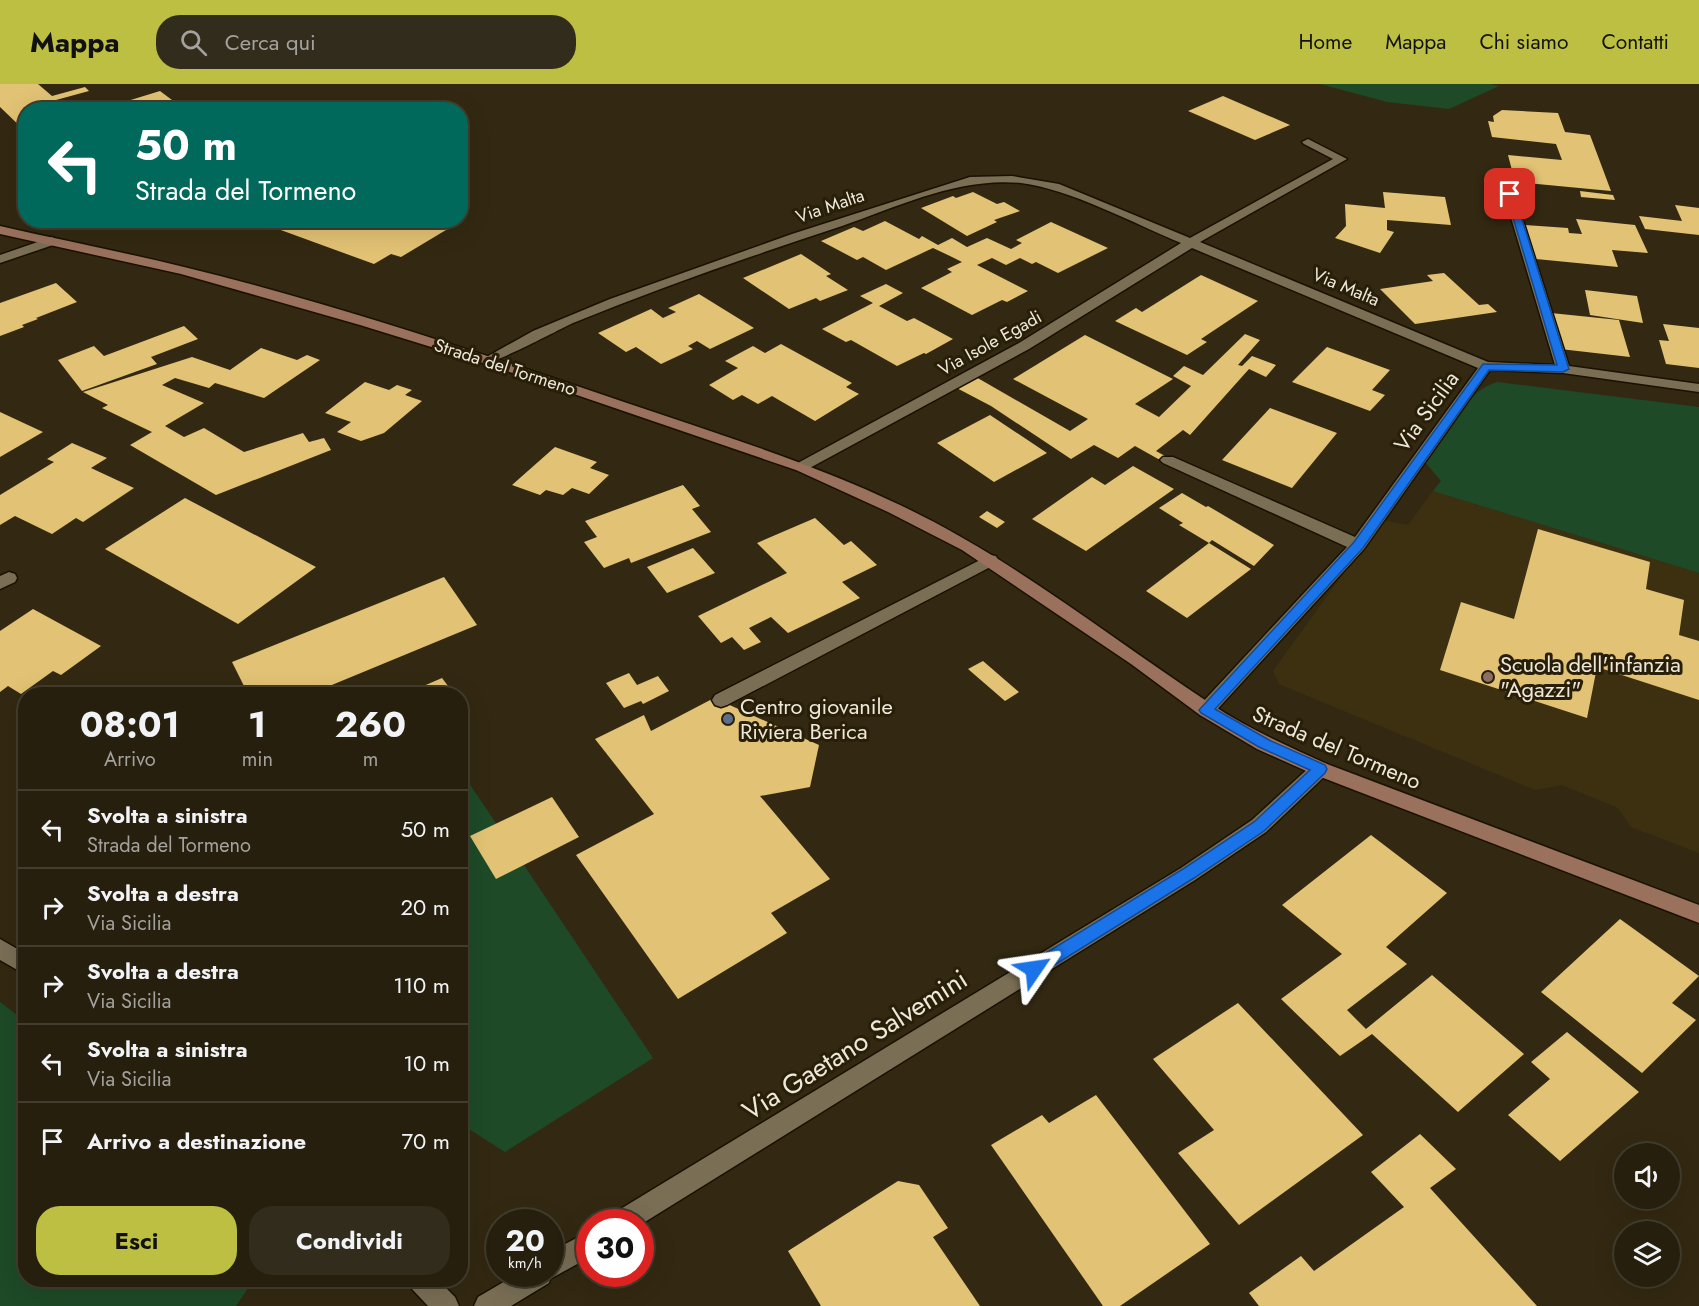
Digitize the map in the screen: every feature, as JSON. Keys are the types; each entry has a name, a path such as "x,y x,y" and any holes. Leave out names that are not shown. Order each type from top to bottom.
{"street":[{"path":"1192,242 1341,159 1308,142"},
{"name":"Via Malta","path":"488,360 573,316 831,224 970,180 1008,179 1055,186 1486,366"},
{"path":"1510,194 1563,369"},
{"name":"Strada del Tormeno","path":"0,230 184,271 365,322 488,360 801,467 894,508 969,546 1137,660 1206,710 1264,744 1320,769 1699,914"},
{"path":"0,259 52,242"},
{"name":"Via Isole Egadi","path":"801,467 1024,346 1192,242"},
{"name":"Via Sicilia","path":"1206,710 1358,545 1486,366 1563,369 1699,388"},
{"path":"1168,460 1358,545"},
{"path":"721,700 990,560"},
{"name":"Via Gaetano Salvemini","path":"644,1209 1197,868 1259,826 1320,769"},
{"path":"0,948 18,960"},
{"path":"428,1287 446,1306"},
{"path":"487,1306 518,1287"}],"shaded area":[{"name":"Scuola dell'infanzia \"Agazzi\"","path":"1433,491 1699,573 1699,853 1631,827 1618,808 1562,785 1535,790 1279,684 1273,671 1382,520 1408,525"}],"green space":[{"path":"1320,84 1491,84 1499,86 1449,109 1387,102"},
{"path":"1497,382 1699,407 1699,573 1433,491 1441,481 1425,462 1464,404 1485,387"},
{"path":"468,783 653,1058 505,1152 468,1128"},
{"path":"0,1002 18,1016 18,1287 247,1287 247,1290 236,1306 0,1306"}],"building":[{"path":"0,84 38,84 52,96 85,87 89,91 56,100 58,102 18,102 18,124 0,107"},
{"path":"160,91 175,102 124,102"},
{"path":"1223,96 1290,125 1255,140 1188,111"},
{"path":"1502,110 1558,113 1565,132 1590,135 1611,191 1515,182 1508,155 1562,160 1556,144 1492,137 1488,121 1494,122 1493,116"},
{"path":"1580,191 1613,195 1615,200 1581,197"},
{"path":"973,192 997,204 1004,202 1020,211 994,220 997,222 967,236 921,208 953,196 956,198"},
{"path":"1383,192 1445,197 1451,225 1387,220 1387,230 1394,232 1380,253 1335,238 1346,226 1345,204 1385,208"},
{"path":"1675,205 1699,208 1699,235 1645,229 1639,216 1682,221"},
{"path":"1576,219 1635,225 1648,253 1612,250 1618,267 1536,259 1525,225 1568,228 1569,233 1582,234"},
{"path":"885,221 919,239 922,236 938,245 952,238 967,247 987,238 1011,249 1022,243 1016,240 1051,222 1108,248 1058,273 1036,262 1032,264 1020,258 1006,265 992,258 977,265 1028,291 1007,302 1002,300 972,315 921,288 952,272 947,269 962,262 950,256 933,248 886,270 863,257 857,260 821,241 854,227 863,231"},
{"path":"275,228 449,228 401,257 391,254 374,264"},
{"path":"801,254 831,274 826,276 848,290 820,301 816,298 789,309 743,278"},
{"path":"1444,273 1479,305 1488,304 1497,312 1415,324 1380,289 1433,281 1427,275"},
{"path":"1201,275 1258,301 1201,339 1207,342 1187,355 1115,321 1136,308 1142,312"},
{"path":"56,283 77,302 36,318 38,319 22,325 24,327 0,336 0,303"},
{"path":"886,284 903,293 879,306 907,321 914,318 953,339 897,366 851,340 846,342 822,329 873,303 860,296"},
{"path":"1585,290 1637,296 1643,323 1590,315"},
{"path":"699,294 754,328 710,349 697,341 688,346 693,349 661,364 636,347 626,352 598,333 651,309 663,318 676,312 668,308"},
{"path":"1551,313 1619,320 1630,357 1560,349"},
{"path":"1663,324 1699,328 1699,368 1666,364 1659,340 1669,341"},
{"path":"184,326 198,339 151,357 157,364 82,391 58,360 94,346 104,356"},
{"path":"1245,334 1260,340 1238,365 1242,366 1252,356 1276,365 1266,377 1249,369 1190,435 1183,430 1156,451 1165,456 1160,460 1135,446 1118,458 1094,445 1071,459 991,406 949,384 969,373 1070,431 1088,419 1013,379 1085,335 1173,379 1135,404 1159,417 1191,386 1173,376 1184,366 1203,375"},
{"path":"781,344 852,383 846,387 859,394 815,421 772,396 758,404 742,395 733,400 709,385 738,368 725,361 753,346 765,353"},
{"path":"1327,347 1390,370 1372,390 1385,395 1370,411 1292,382"},
{"path":"261,348 297,360 307,355 320,360 264,398 215,383 209,388 175,378 162,385 204,403 165,426 184,437 204,428 244,452 303,433 309,442 324,438 331,450 216,495 130,445 152,432 102,408 108,405 83,392 192,357 230,370"},
{"path":"365,382 389,390 397,385 412,390 405,395 422,401 384,433 361,441 337,432 351,422 325,413"},
{"path":"1270,408 1337,433 1292,488 1222,460"},
{"path":"0,412 43,432 0,457"},
{"path":"990,415 1047,453 994,482 937,443"},
{"path":"72,443 107,458 91,468 134,488 83,522 76,518 52,534 15,516 0,525 0,495 54,462 47,459"},
{"path":"555,447 597,462 590,468 609,475 589,494 572,488 563,495 546,490 540,495 512,485"},
{"path":"1133,466 1174,489 1086,551 1032,519 1092,477 1105,485"},
{"path":"683,485 700,506 692,509 711,532 631,563 629,558 604,568 584,542 597,537 585,521"},
{"path":"1182,493 1274,545 1254,566 1212,540 1209,543 1179,525 1183,523 1159,508"},
{"path":"185,498 316,567 238,624 105,549"},
{"path":"987,511 1005,522 997,528 979,517"},
{"path":"815,518 844,545 851,541 877,565 842,582 860,598 788,633 771,617 749,628 761,642 744,650 732,637 721,643 698,616 787,573 757,543"},
{"path":"1538,529 1650,562 1646,589 1684,600 1679,635 1699,641 1699,700 1597,667 1587,718 1440,670 1461,602 1514,619"},
{"path":"1209,543 1251,569 1187,618 1146,591"},
{"path":"693,548 715,573 667,593 647,567"},
{"path":"444,577 477,625 327,687 244,687 232,662"},
{"path":"33,609 101,646 61,675 53,671 31,687 18,687 18,692 8,686 0,692 0,631"},
{"path":"983,661 1019,692 1005,701 968,669"},
{"path":"629,673 637,685 658,676 669,691 643,704 641,701 624,708 606,683"},
{"path":"442,678 449,687 421,687"},
{"path":"714,698 819,745 810,787 760,796 830,879 771,913 787,933 678,999 576,855 654,814 595,739 644,715 651,731"},
{"path":"552,797 579,837 496,879 470,836"},
{"path":"1371,835 1447,893 1386,947 1407,964 1347,1010 1366,1029 1432,975 1524,1054 1458,1112 1372,1034 1340,1056 1281,999 1342,954 1282,905"},
{"path":"1620,919 1699,976 1672,1003 1696,1020 1642,1073 1541,992"},
{"path":"1238,1003 1363,1135 1239,1225 1178,1153 1214,1130 1153,1059"},
{"path":"1567,1032 1639,1092 1560,1161 1508,1115 1550,1079 1531,1062"},
{"path":"1096,1095 1210,1244 1120,1306 1103,1306 991,1145 1042,1115 1049,1123"},
{"path":"1420,1134 1456,1169 1430,1188 1537,1306 1259,1306 1249,1293 1301,1256 1314,1271 1404,1207 1371,1172"},
{"path":"898,1181 919,1185 948,1228 933,1237 980,1306 821,1306 788,1251"}],"place":[{"name":"Scuola dell'infanzia \"Agazzi\"","path":"1488,677"},
{"name":"Centro giovanile Riviera Berica","path":"728,719"}],"route":[{"path":"1034,969 1188,874 1259,826 1320,769 1264,744 1206,710 1240,670 1358,545 1486,366 1563,369 1510,194"}]}
